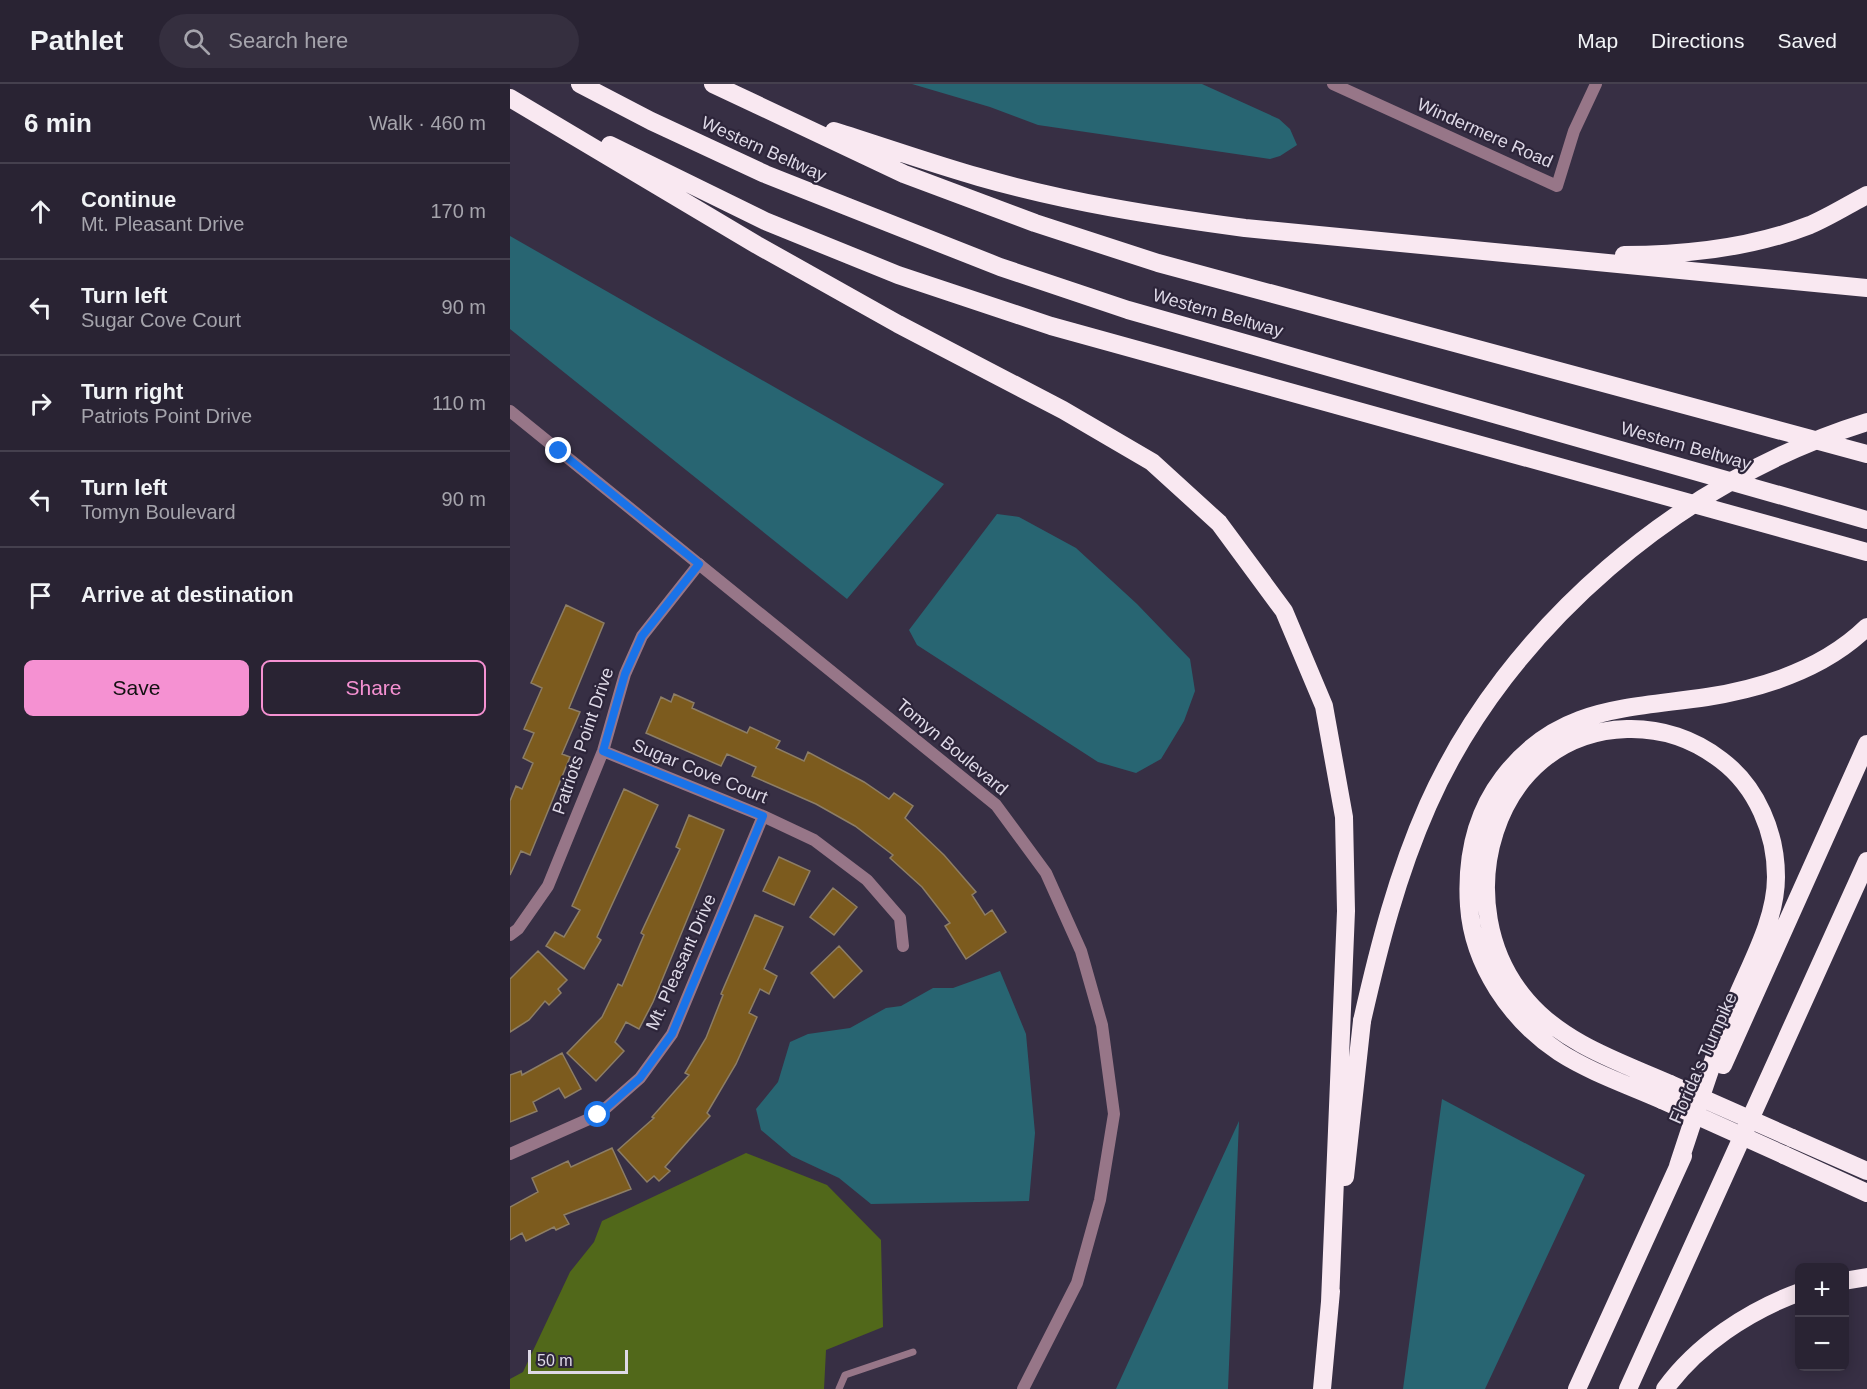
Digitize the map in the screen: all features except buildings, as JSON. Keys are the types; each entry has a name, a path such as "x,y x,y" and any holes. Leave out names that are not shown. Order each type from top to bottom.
{"highway":[{"name":"Western Beltway","path":"580,84 651,121 765,174 1000,267 1128,310 1867,520"},
{"name":"Western Beltway","path":"713,84 904,174 1035,223 1158,263 1867,454"},
{"path":"510,93 765,221 930,286 1062,330 1867,552"},
{"path":"510,98 767,251 898,324 1063,410 1142,456 1219,523 1284,611 1324,706 1344,817 1346,911 1330,1302"},
{"path":"767,109 979,177 1069,199 1245,228 1775,281 1867,288"},
{"path":"1465,249 1660,255 1742,245 1810,225 1867,195"},
{"path":"1322,1389 1362,1021 1377,953 1398,878 1429,803 1463,740 1492,697 1556,618 1615,562 1679,513 1758,465 1832,433 1867,422"},
{"path":"1867,627 1821,660 1778,680 1710,696 1613,710 1557,728 1530,747 1513,764 1495,788 1481,816 1472,845 1468,880 1470,916 1474,935 1490,976 1514,1013 1538,1036 1560,1053 1666,1092 1788,1147 1867,1193"},
{"path":"1666,1092 1570,1038 1527,1001 1507,971 1493,939 1488,917 1485,884 1489,850 1497,823 1510,797 1529,772 1551,754 1581,737 1614,730 1646,729 1672,734 1707,749 1731,767 1749,789 1764,815 1775,850 1776,880 1771,911 1729,1016 1678,1166"},
{"name":"Florida's Turnpike","path":"1577,1389 1867,744"},
{"path":"1628,1389 1867,861"},
{"path":"1788,1147 1867,1171"},
{"path":"1849,1280 1867,1277"},
{"path":"1665,1389 1701,1350 1738,1322 1780,1299 1795,1294"}],"street":[{"name":"Windermere Road","path":"1333,84 1557,186 1574,131 1596,84"},
{"name":"Tomyn Boulevard","path":"510,411 996,806 1046,873 1081,951 1102,1025 1114,1114 1100,1200 1077,1283 1023,1389"},
{"name":"Patriots Point Drive","path":"510,935 518,929 548,886 603,751 625,674 642,636 699,564"},
{"name":"Sugar Cove Court","path":"603,751 763,816 814,840 867,879 900,918 903,946"},
{"name":"Mt. Pleasant Drive","path":"510,1154 598,1115 640,1078 672,1034 763,816"}],"lane":[{"path":"839,1389 845,1375 913,1352"}],"green space":[{"path":"746,1153 827,1185 881,1240 883,1327 826,1350 824,1389 510,1389 510,1379 523,1372 570,1272 594,1242 602,1221"}],"shaded area":[{"path":"912,84 1202,84 1279,119 1290,129 1297,145 1280,156 1270,159 1038,125 990,107"},
{"path":"510,236 944,484 847,599 510,329"},
{"path":"997,514 1019,517 1076,548 1137,604 1190,659 1195,691 1184,721 1161,759 1136,773 1098,762 917,645 909,630"},
{"path":"1000,971 1026,1034 1035,1133 1029,1201 871,1204 839,1178 792,1156 761,1130 756,1109 778,1082 790,1042 808,1034 850,1028 886,1008 901,1006 933,988 953,988"},
{"path":"1442,1099 1585,1175 1485,1389 1403,1389"},
{"path":"1239,1121 1228,1389 1116,1389"}],"route":[{"path":"559,451 699,564 642,636 625,674 603,751 763,816 672,1034 640,1078 598,1115"}]}
